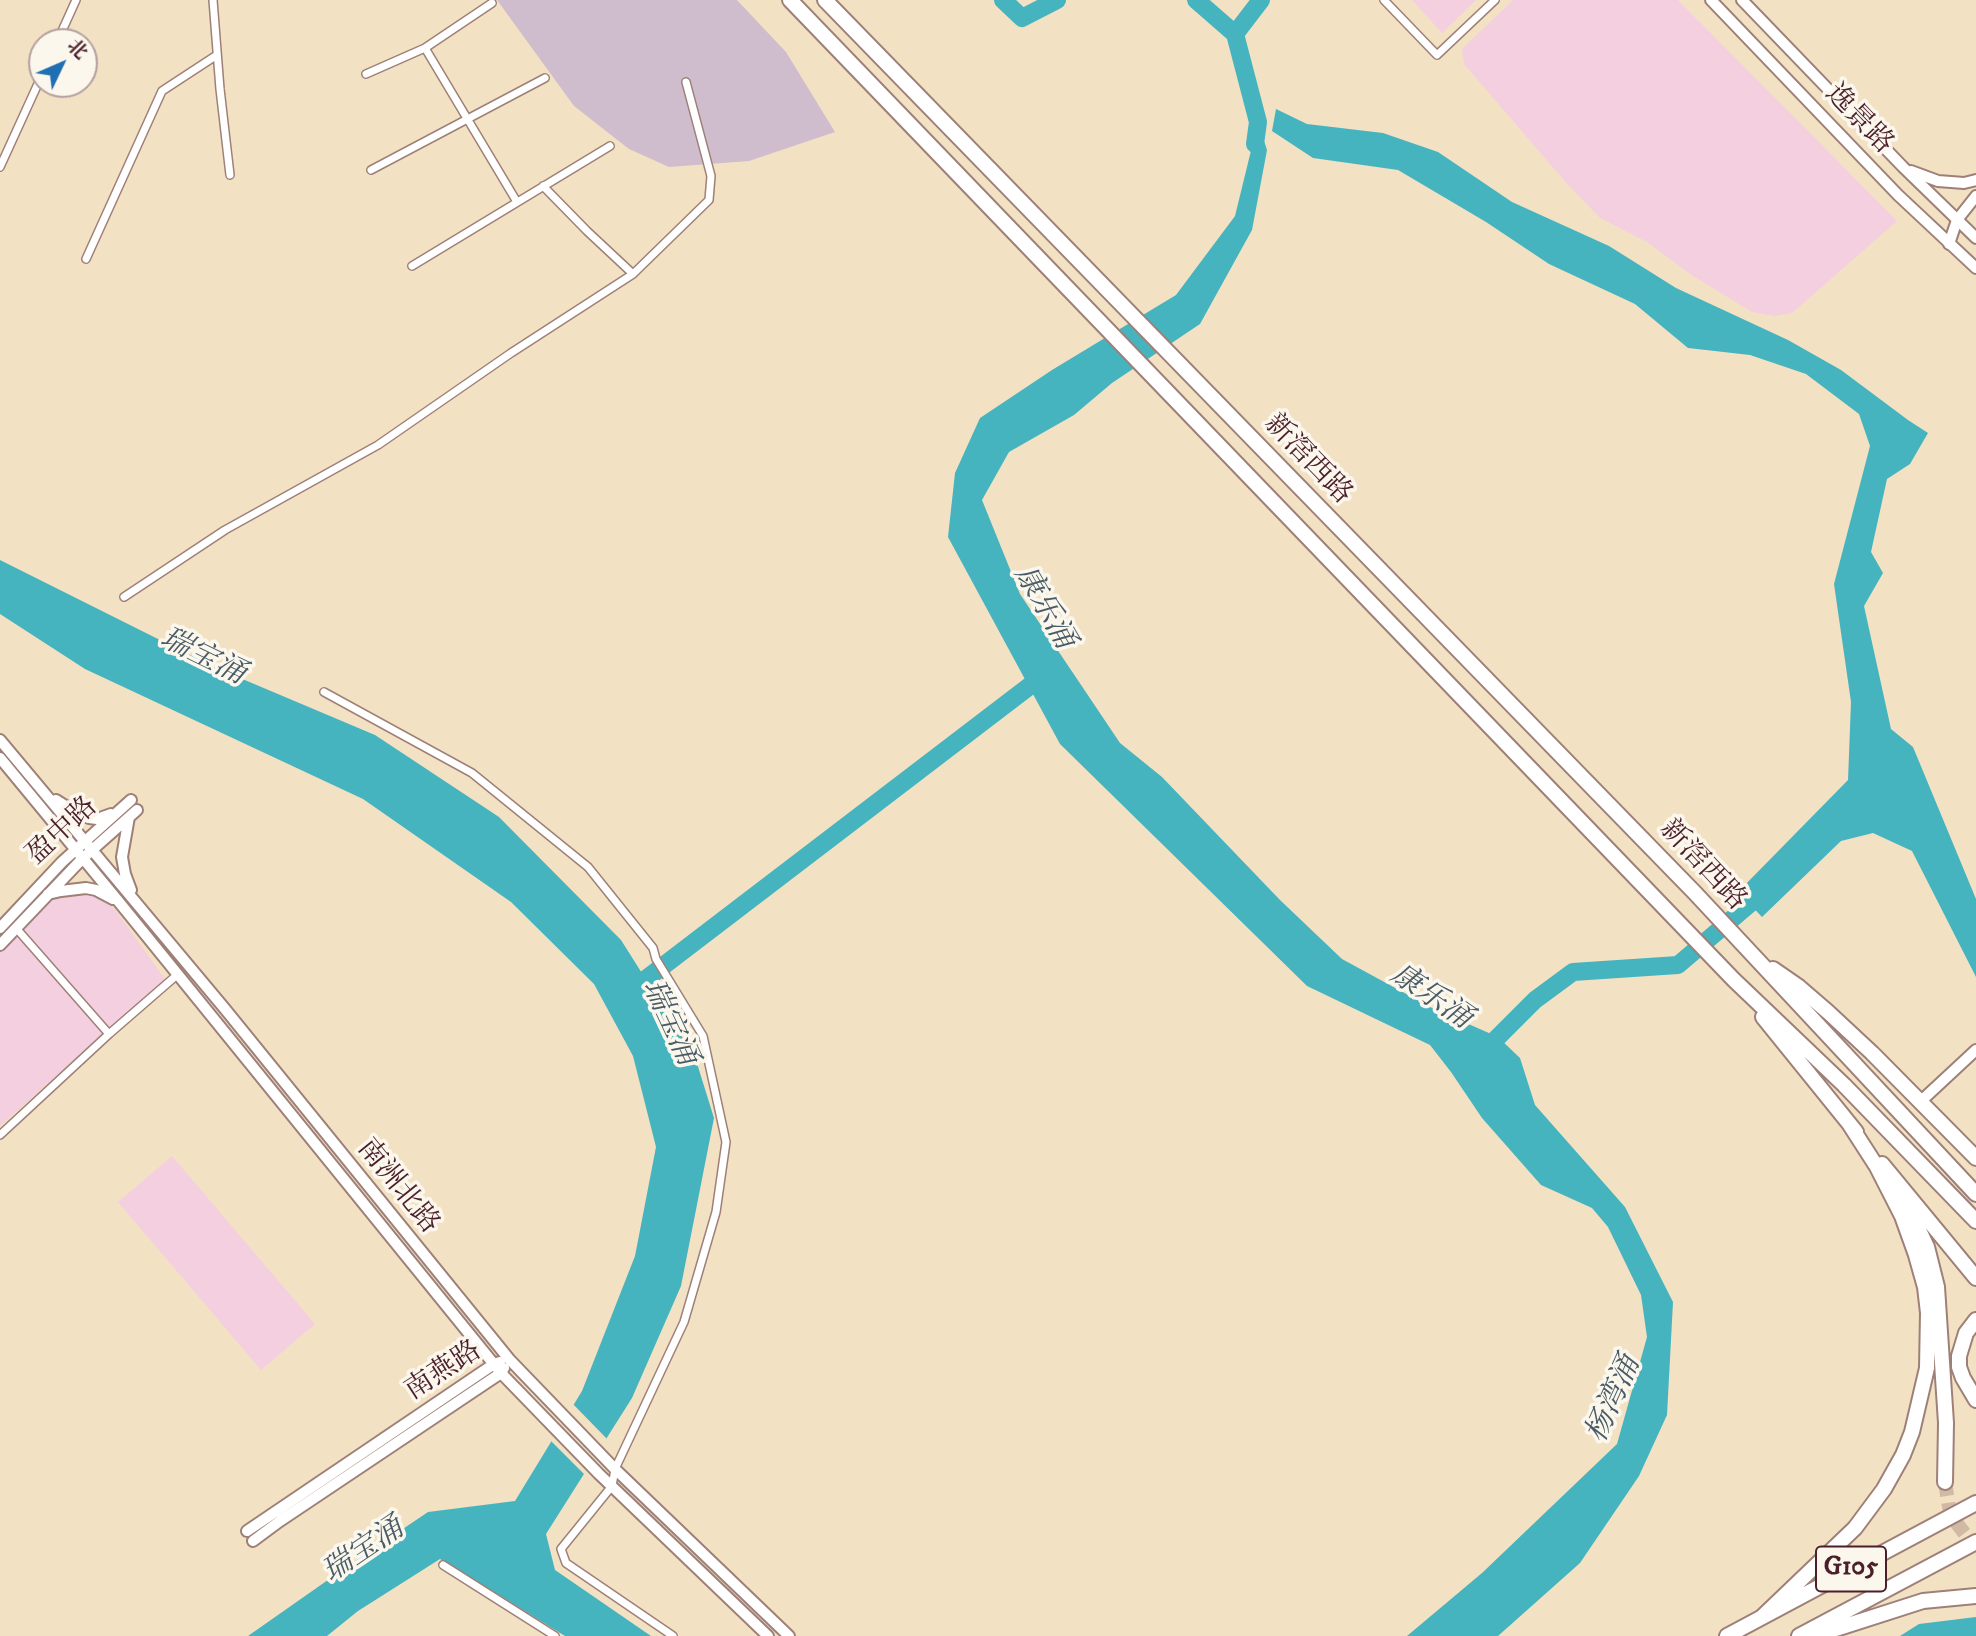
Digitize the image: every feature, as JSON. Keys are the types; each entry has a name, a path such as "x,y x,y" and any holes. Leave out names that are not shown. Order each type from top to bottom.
{"highway":[{"name":"新滘西路","path":"790,0 1734,980"},
{"name":"新滘西路","path":"825,0 1695,893 1752,955"},
{"path":"1752,955 1799,987 1828,1012 1976,1158"},
{"path":"1752,955 1976,1194"},
{"path":"1734,980 1976,1278"},
{"path":"1734,980 1844,1085 1976,1221"},
{"path":"1850,1125 1910,1211 1927,1247 1934,1270 1939,1303 1947,1423 1945,1482"},
{"path":"1762,1618 1855,1528 1884,1489 1912,1432 1927,1368 1927,1300 1916,1255 1902,1216 1877,1167 1850,1125"},
{"path":"1976,1320 1966,1333 1959,1356 1959,1367 1976,1400"},
{"name":"G105","path":"1727,1636 1976,1503"},
{"name":"G105","path":"1799,1636 1976,1542"},
{"path":"1813,1636 1923,1601 1976,1596"}],"main road":[{"name":"逸景路","path":"1711,0 1886,182 1976,268"},
{"name":"逸景路","path":"1742,0 1903,167 1974,234"},
{"path":"1886,182 1903,167 1938,181 1964,183 1976,180"},
{"path":"1949,244 1957,220 1976,196"},
{"path":"1949,244 1974,234"},
{"name":"南洲北路","path":"0,740 136,902 509,1359 615,1469 789,1636"},
{"name":"南洲北路","path":"0,758 501,1373 599,1474 764,1634"},
{"path":"45,793 89,818 107,817 130,808"},
{"path":"79,853 130,808"},
{"path":"130,808 122,857 125,874 136,902"},
{"name":"盈中路","path":"0,945 47,895 79,853"},
{"name":"盈中路","path":"0,928 79,853"},
{"path":"47,895 86,888 119,902"},
{"path":"1920,1102 1976,1049"},
{"name":"南燕路","path":"509,1359 501,1373 280,1521 250,1536 494,1364 509,1359"}],"street":[{"path":"63,28 76,0"},
{"path":"213,0 230,175"},
{"path":"1384,0 1437,55 1495,0"},
{"path":"366,74 425,48 492,3"},
{"path":"425,48 517,202"},
{"path":"86,259 162,91 217,55"},
{"path":"371,170 545,78"},
{"path":"124,597 225,530 379,445 511,353 634,274 709,200 711,176 686,82"},
{"path":"0,167 32,98"},
{"path":"411,266 610,146"},
{"path":"543,186 634,274"},
{"path":"324,692 472,773 588,867 653,948 656,959 704,1036 726,1142 716,1212 684,1322 615,1469 612,1486 561,1549 566,1563 673,1636"},
{"path":"16,928 109,1034"},
{"path":"0,1135 177,975"},
{"path":"443,1565 555,1636"}],"shaded area":[{"path":"497,0 737,0 786,52 835,132 749,161 669,167 629,149 574,106"},
{"path":"1412,0 1476,0 1442,33"},
{"path":"1513,0 1678,0 1897,221 1792,313 1774,316 1752,312 1693,276 1647,242 1600,218 1568,185 1464,64 1462,49"},
{"path":"74,893 94,896 114,908 165,979 0,1126 0,952 53,898"},
{"path":"172,1156 315,1324 261,1370 118,1202"}],"water":[{"path":"1276,109 1307,124 1383,133 1438,152 1512,202 1609,246 1676,288 1788,340 1841,370 1928,433 1910,464 1887,479 1871,552 1883,573 1864,606 1891,729 1913,747 1976,899 1976,977 1912,851 1873,833 1841,841 1762,917 1738,892 1848,780 1851,702 1834,584 1870,446 1859,414 1806,374 1750,355 1688,348 1635,304 1549,264 1486,222 1398,170 1313,158 1272,131"},
{"path":"1258,122 1267,150 1252,230 1200,324 1112,383 1074,415 1009,452 982,500 1020,594 1120,743 1162,777 1280,900 1342,959 1432,1008 1498,1037 1520,1058 1535,1105 1625,1207 1673,1302 1667,1415 1639,1476 1580,1563 1498,1636 1407,1636 1482,1573 1617,1444 1647,1337 1641,1295 1608,1227 1592,1208 1541,1185 1482,1118 1430,1045 1307,986 1060,744 948,537 955,473 980,418 1052,370 1176,295 1235,216"},
{"name":"瑞宝涌","path":"0,560 214,667 375,735 499,817 621,940 695,1057 714,1118 681,1286 632,1398 546,1534 555,1570 651,1636 565,1636 440,1559 358,1611 327,1636 248,1636 428,1512 515,1501 582,1391 635,1256 656,1147 633,1056 594,984 511,902 363,799 85,669 0,614"},
{"path":"1976,1617 1976,1636 1900,1636 1919,1624"}],"pier":[{"path":"571,1402 609,1441 587,1477 549,1439"}],"waterway":[{"path":"1003,0 1022,18 1057,0"},
{"path":"1196,0 1235,34 1258,122 1255,144"},
{"path":"1235,34 1261,0"},
{"name":"瑞宝涌","path":"634,999 646,979 1048,672"},
{"path":"1482,1053 1535,1000 1573,972 1678,965 1766,890"}],"tunnel":[{"path":"1945,1482 1949,1507 1955,1521 1976,1548"}],"water label":[{"name":"康乐涌","path":"1043,608"},
{"name":"康乐涌","path":"1430,998"},
{"name":"杨湾涌","path":"1615,1400"}]}
